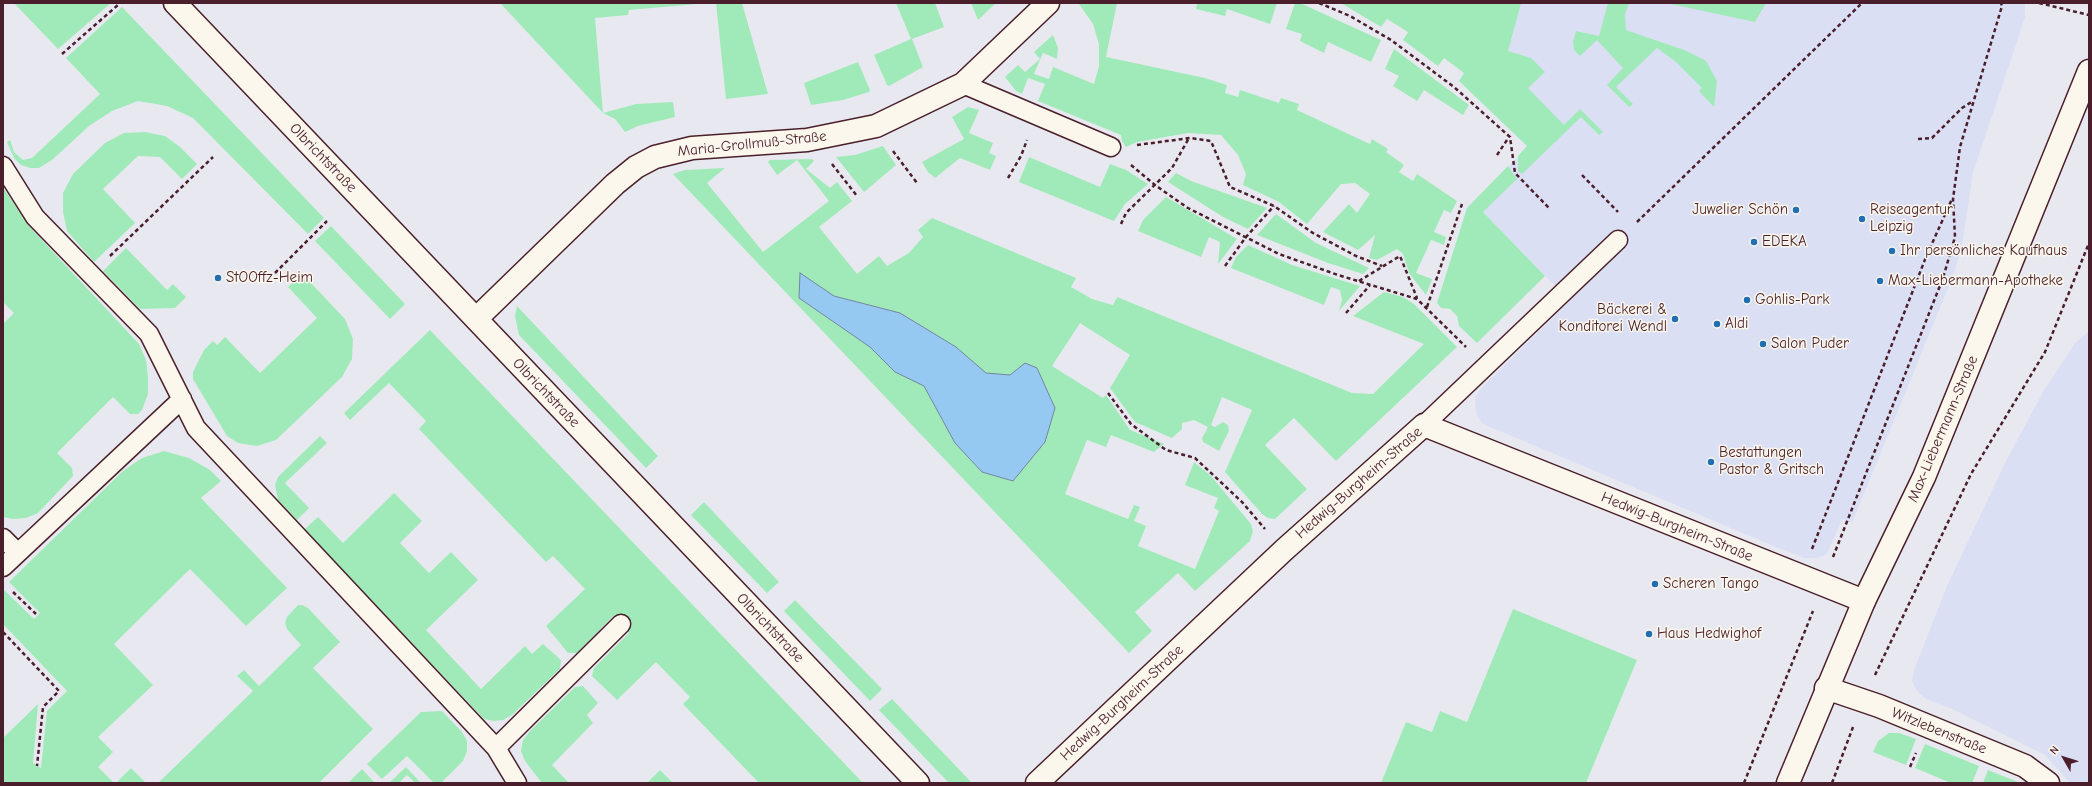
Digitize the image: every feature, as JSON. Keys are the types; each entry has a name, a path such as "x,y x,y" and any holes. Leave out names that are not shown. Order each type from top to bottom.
{"street":[{"name":"Olbrichtstraße","path":"175,3 918,783"},
{"name":"Maria-Grollmuß-Straße","path":"476,319 616,184 636,168 655,157 692,148 807,140 876,126 963,84 1048,3"},
{"name":"Max-Liebermann-Straße","path":"1788,783 1826,688 1864,601 1924,477 2089,71"},
{"name":"Hedwig-Burgheim-Straße","path":"1037,783 1284,550 1424,425 1864,601"},
{"name":"Witzlebenstraße","path":"1826,688 1864,700 2025,766 2048,783"}],"lane":[{"path":"963,84 1111,147"},
{"path":"3,166 35,217 149,334 196,428 496,748 517,783"},
{"path":"1424,425 1618,240"},
{"path":"3,567 182,399"},
{"path":"3,538 18,553"},
{"path":"496,748 621,624"}],"path":[{"path":"1319,3 1350,16 1391,40 1454,87 1510,137 1515,173 1548,208"},
{"path":"1618,240 1862,3"},
{"path":"1744,783 1943,278 1955,238 1953,199 1960,147 2002,6 2001,3"},
{"path":"2039,3 2089,15"},
{"path":"62,54 119,4"},
{"path":"1918,139 1932,138 1962,108 1974,100"},
{"path":"1008,178 1021,156 1037,116"},
{"path":"1497,155 1510,137"},
{"path":"1121,224 1126,213 1172,168 1190,138"},
{"path":"1111,147 1190,138 1211,142 1230,187 1274,206 1312,233 1356,256 1382,266"},
{"path":"807,140 830,162 857,196"},
{"path":"1111,147 1155,185 1188,208 1279,254 1370,285 1417,299 1427,307 1466,347"},
{"path":"90,274 213,157"},
{"path":"902,164 917,183"},
{"path":"1582,175 1632,227"},
{"path":"1810,554 1926,256 1953,199"},
{"path":"1427,307 1462,204"},
{"path":"1225,266 1246,237 1274,206"},
{"path":"275,273 327,222"},
{"path":"1832,783 1864,700 1971,474 2045,352 2089,243"},
{"path":"1359,281 1400,256 1417,299"},
{"path":"1346,313 1370,285"},
{"path":"1108,392 1131,424 1166,450 1195,458 1242,502 1284,550"},
{"path":"8,588 36,614"},
{"path":"3,632 59,691 43,707 37,766"},
{"path":"1910,767 1918,749"}],"shaded area":[{"path":"1484,3 2025,3 2025,17 1973,172 1962,246 1953,276 1852,523 1842,519 1827,554 1817,558 1804,558 1776,547 1483,424 1477,416 1475,406 1476,396 1482,387 1570,301 1473,202 1549,126 1475,33"},
{"path":"2089,331 2089,783 2070,783 2045,755 1952,709 1926,699 1917,691 1912,681 1914,670 1947,586 2006,461 2043,392 2075,343"}],"green space":[{"path":"14,3 111,3 58,49"},
{"path":"500,3 709,3 629,10 628,15 595,18 603,113"},
{"path":"716,3 742,3 768,94 726,99"},
{"path":"896,3 935,3 944,27 912,39 923,67 889,86 887,85 874,55 911,39"},
{"path":"971,3 996,3 978,20"},
{"path":"1117,3 1106,57 1205,78 1227,85 1225,93 1238,97 1240,90 1279,103 1281,98 1299,104 1297,110 1370,144 1372,139 1388,149 1386,152 1404,165 1399,172 1413,181 1417,174 1457,201 1451,213 1444,210 1434,232 1446,237 1444,245 1431,240 1416,273 1432,279 1426,295 1409,273 1403,254 1397,249 1377,260 1369,258 1375,235 1358,250 1323,232 1349,204 1357,213 1370,194 1355,183 1341,184 1307,224 1279,202 1243,185 1246,174 1238,155 1221,135 1188,133 1137,142 1126,147 1122,141 1121,135 1038,101 1045,84 1028,78 1022,94 1016,91 1005,77 1018,65 1025,72 1040,59 1034,52 1053,35 1058,48 1057,59 1043,53 1034,74 1049,79 1053,67 1094,84 1099,66 1099,44 1093,24 1079,4"},
{"path":"1197,3 1277,3 1270,24 1227,9 1225,16 1196,9"},
{"path":"1295,3 1300,3 1381,40 1371,62 1328,42 1324,53 1300,41 1302,34 1286,29"},
{"path":"1341,3 1521,3 1508,51 1531,58 1545,72 1528,88 1564,125 1580,109 1603,132 1599,135 1581,117 1522,174 1518,171 1518,156 1527,146 1459,81 1464,73 1444,58 1438,66 1403,40 1408,32 1387,19 1381,27"},
{"path":"1608,3 1629,3 1625,14 1626,30 1687,51 1706,61 1717,81 1714,107 1699,91 1702,88 1676,62 1657,48 1616,87 1633,104 1629,107 1607,85 1623,68 1597,40 1580,56 1574,50 1573,42 1576,31 1599,36"},
{"path":"1666,3 1766,3 1755,22"},
{"path":"122,7 324,218 308,234 193,118 167,106 138,101 112,111 89,126 52,160 39,168 30,168 21,165 14,158 7,142 10,140 14,152 23,160 32,158 100,94 66,58"},
{"path":"1394,49 1469,105 1463,115 1424,90 1417,101 1393,86 1399,76 1385,69"},
{"path":"858,62 870,90 869,92 843,100 811,105 804,83"},
{"path":"673,102 675,117 638,126 625,132 615,119 603,113 636,104"},
{"path":"968,107 979,110 969,133 993,143 989,153 996,156 990,170 960,158 935,178 928,172 922,162 964,139 952,117"},
{"path":"145,132 165,136 180,147 197,164 182,179 160,157 138,156 103,189 135,223 94,262 67,231 63,212 63,193 73,174 105,143 124,133"},
{"path":"883,146 896,165 864,192 836,157 855,155"},
{"path":"1029,157 1100,187 1110,164 1126,170 1148,184 1125,204 1114,221 1019,182"},
{"path":"812,159 814,161 806,169 830,188 837,182 852,201 819,227 857,274 879,256 887,266 909,253 923,237 918,230 932,218 1076,278 1071,287 1092,299 1113,305 1117,297 1352,393 1373,394 1424,344 1353,316 1384,292 1403,297 1414,304 1457,347 1336,461 1294,418 1265,445 1307,489 1275,519 1268,518 1262,514 1225,472 1252,410 1222,397 1211,425 1215,427 1223,422 1228,425 1229,431 1219,451 1203,442 1202,438 1208,427 1194,420 1182,423 1182,429 1172,438 1135,422 1110,388 1130,355 1080,323 1052,366 1103,398 1106,395 1130,430 1164,444 1154,452 1111,435 1106,447 1087,440 1065,494 1128,519 1134,505 1140,507 1134,521 1146,526 1138,546 1195,569 1219,511 1214,508 1218,498 1185,485 1194,462 1211,476 1251,524 1253,531 1250,541 1195,591 1178,573 1135,612 1152,631 1129,653 673,174 685,170 725,168 707,183 763,252 829,201 797,160 777,175 768,162 770,160"},
{"path":"1508,166 1517,179 1483,212 1545,276 1477,343 1459,326 1457,316 1450,309 1441,308 1437,303 1467,208"},
{"path":"1176,173 1191,181 1267,208 1248,229 1223,217 1168,182"},
{"path":"3,187 28,225 139,344 146,360 148,377 148,394 142,410 138,414 130,414 113,397 57,453 72,468 73,476 38,513 26,518 13,519 3,517 3,324 14,313 3,302"},
{"path":"1166,197 1237,239 1218,264 1220,242 1209,237 1201,257 1138,231 1143,220"},
{"path":"1276,214 1316,243 1369,268 1363,274 1328,263 1257,235"},
{"path":"331,226 405,304 390,319 315,241"},
{"path":"1248,245 1292,265 1360,286 1339,311 1342,300 1340,290 1331,287 1324,305 1231,268 1236,257"},
{"path":"126,248 167,290 173,284 186,297 175,308 140,309 103,271"},
{"path":"296,279 303,279 310,282 345,319 353,339 352,359 342,377 276,440 257,446 238,443 227,436 193,379 193,372 204,350 213,341 217,345 225,337 260,373 317,318 288,287"},
{"path":"517,306 658,456 646,468 519,335 515,316"},
{"path":"430,330 863,783 759,783 683,704 690,697 656,662 617,700 592,676 594,668 629,633 613,616 577,653 568,653 546,626 585,589 553,556 546,562 419,429 426,421 389,383 350,420 344,413"},
{"path":"320,436 327,443 285,483 309,508 297,520 278,500 275,485 278,477"},
{"path":"164,451 189,458 210,470 221,481 201,498 287,588 246,626 190,569 114,644 153,685 98,737 113,752 98,767 114,783 3,783 3,738 38,704 33,763 41,768 47,711 67,691 3,624 3,589 34,619 40,613 9,582 123,471 142,458"},
{"path":"394,493 422,521 400,543 429,573 451,552 478,580 426,630 481,689 525,646 532,654 543,644 561,660 560,669 512,715 503,720 494,721 484,719 304,530 318,517 343,543"},
{"path":"704,502 779,582 767,593 691,515"},
{"path":"795,600 882,689 870,701 784,611"},
{"path":"298,605 308,608 340,642 313,668 373,729 319,783 158,783 253,691 237,676 244,670 259,686 301,645 287,629 285,623 287,617"},
{"path":"1513,609 1637,660 1586,783 1381,783 1406,722 1432,732 1440,711 1467,722"},
{"path":"583,686 598,703 587,715 593,723 552,765 569,783 542,783 525,761 521,751 523,740 530,731 575,687"},
{"path":"892,699 972,783 949,783 879,710"},
{"path":"442,711 462,732 467,741 467,751 463,761 441,783 434,783 407,756 382,779 367,764 421,712"},
{"path":"1889,733 1899,733 1916,739 1906,765 1873,752 1878,741"},
{"path":"1925,744 1979,766 1972,783 1951,783 1915,768"},
{"path":"406,767 421,783 415,783 407,775 399,783 389,783"},
{"path":"131,768 146,783 116,783"},
{"path":"362,769 375,783 348,783"},
{"path":"660,770 673,783 647,783"},
{"path":"1988,770 2018,782 2019,783 1983,783"}],"water":[{"path":"800,273 834,296 900,313 956,347 986,373 1010,375 1025,363 1037,368 1055,408 1045,442 1013,481 982,472 955,443 924,386 895,372 870,347 799,298"}],"place":[{"name":"Juwelier Schön","path":"1796,210"},
{"name":"Reiseagentur Leipzig","path":"1862,219"},
{"name":"EDEKA","path":"1754,242"},
{"name":"Ihr persönliches Kaufhaus","path":"1892,251"},
{"name":"StOOffz-Heim","path":"218,278"},
{"name":"Max-Liebermann-Apotheke","path":"1880,281"},
{"name":"Gohlis-Park","path":"1747,300"},
{"name":"Bäckerei & Konditorei Wendl","path":"1675,319"},
{"name":"Aldi","path":"1717,324"},
{"name":"Salon Puder","path":"1763,344"},
{"name":"Bestattungen Pastor & Gritsch","path":"1711,462"},
{"name":"Scheren Tango","path":"1655,584"},
{"name":"Haus Hedwighof","path":"1649,634"}]}
